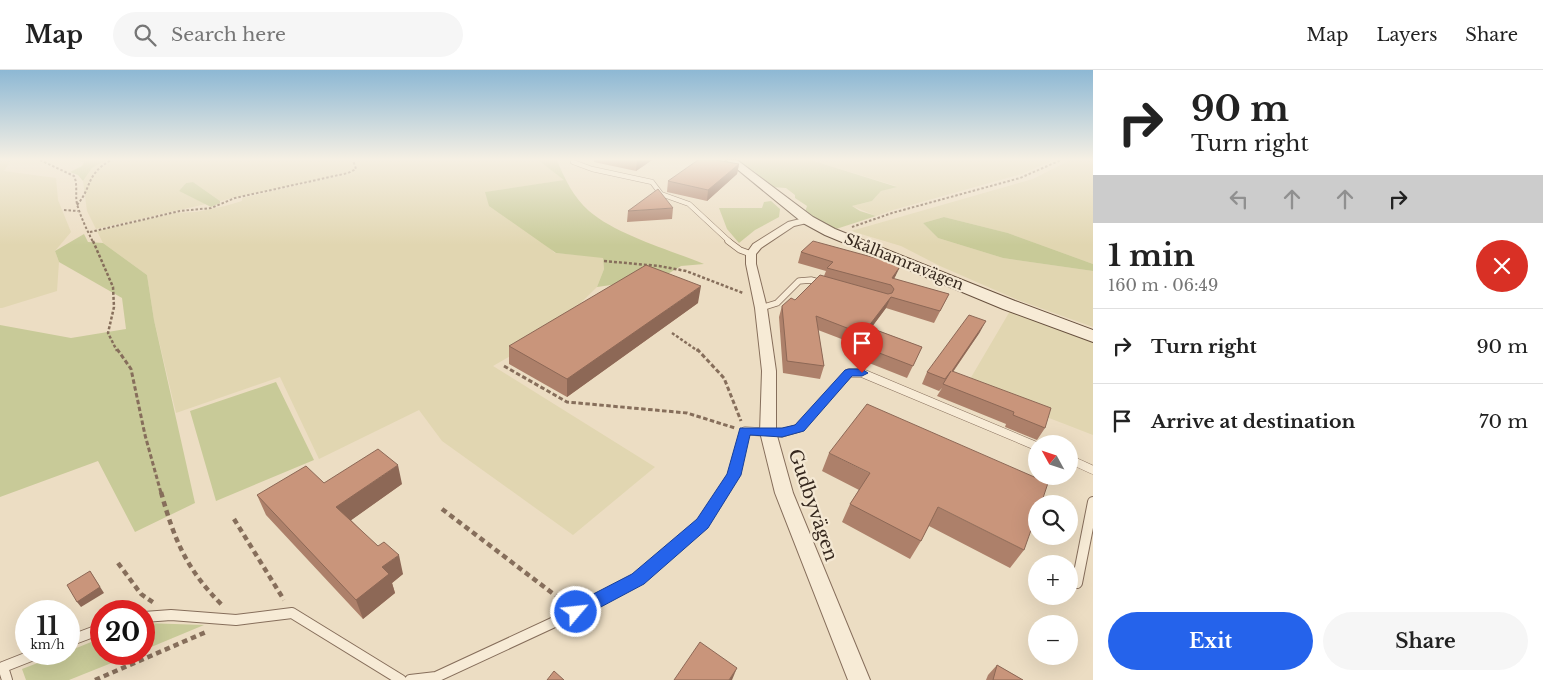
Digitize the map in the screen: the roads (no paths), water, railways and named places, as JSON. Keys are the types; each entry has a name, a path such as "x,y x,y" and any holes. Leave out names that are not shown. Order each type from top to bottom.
{"street":[{"name":"Skålhamravägen","path":"768,188 808,220 830,232 1009,305 1093,336"},
{"path":"751,254 757,246 791,224 808,220"},
{"name":"Gudbyvägen","path":"751,254 751,264 760,304 769,371 768,432 784,493 858,680"}],"lane":[{"path":"657,188 661,194 689,204 724,238 740,250 751,254"},
{"path":"760,304 778,303 799,281 811,280 830,285"},
{"path":"410,680 436,677 576,612 638,579 702,524 734,475 745,431 782,433 799,428 849,373 862,373 1028,443"},
{"path":"1078,463 1093,470"},
{"path":"1078,578 1093,502"},
{"path":"155,616 171,615 236,620 292,613 401,680"},
{"path":"7,680 2,667 15,662"}]}
